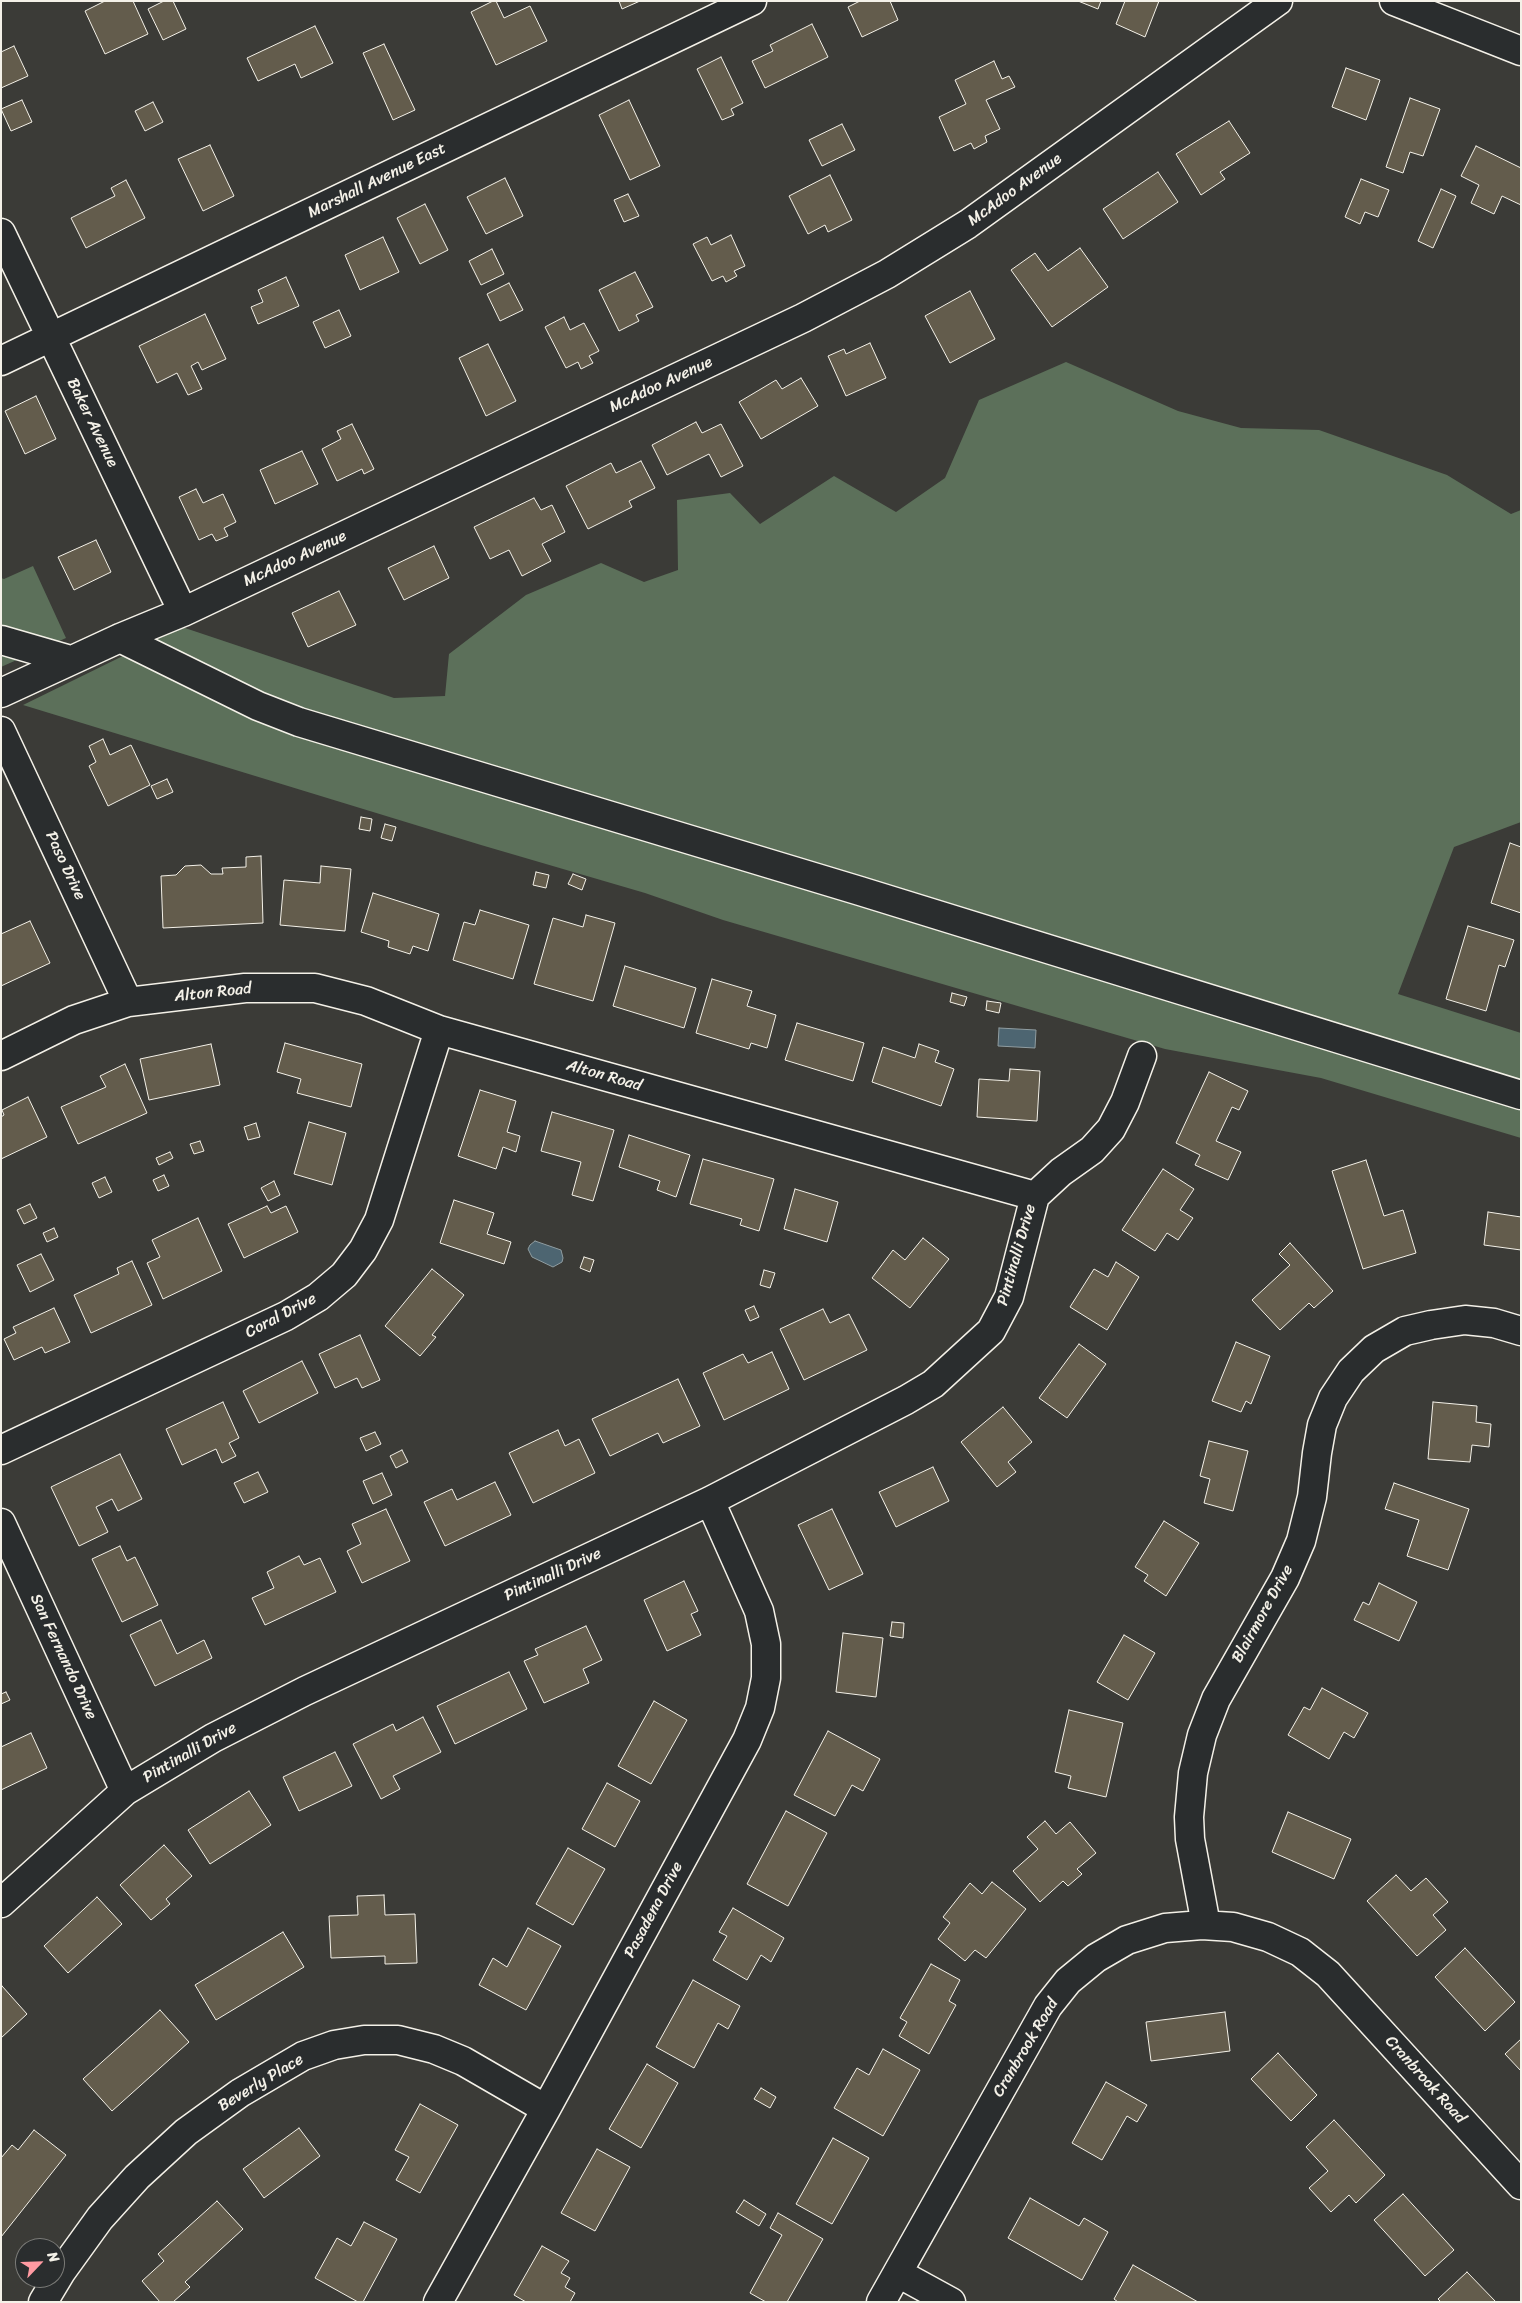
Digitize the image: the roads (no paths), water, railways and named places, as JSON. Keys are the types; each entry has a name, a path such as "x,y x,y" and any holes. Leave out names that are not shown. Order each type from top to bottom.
{"street":[{"name":"Marshall Avenue East","path":"1,362 752,1"},
{"name":"McAdoo Avenue","path":"1,693 70,660 183,612 803,318 886,274 968,224 1278,1"},
{"path":"1394,1 1521,51"},
{"name":"Baker Avenue","path":"1,234 183,612"},
{"path":"120,638 258,706 299,722 1521,1094"},
{"path":"1,640 70,660"},
{"name":"Paso Drive","path":"1,731 128,1002"},
{"name":"Alton Road","path":"1,1056 74,1020 128,1002 245,988 315,988 366,1001 439,1030 1034,1196"},
{"name":"Coral Drive","path":"1,1450 286,1316 318,1297 344,1275 363,1250 379,1220 439,1030"},
{"path":"1034,1196 1061,1172 1092,1150 1111,1129 1125,1102 1142,1056"},
{"name":"Pintinalli Drive","path":"1,1903 125,1791 212,1738 305,1691 710,1501 906,1400 932,1384 991,1331 1009,1297 1034,1196"},
{"name":"Blairmore Drive","path":"1206,1925 1190,1839 1189,1816 1193,1773 1202,1735 1216,1699 1286,1578 1301,1541 1312,1497 1322,1425 1333,1398 1351,1371 1374,1349 1405,1331 1431,1324 1465,1320 1494,1323 1521,1331"},
{"name":"Pasadena Drive","path":"438,2302 546,2109 747,1740 760,1708 766,1678 766,1644 759,1611 710,1501"},
{"name":"San Fernando Drive","path":"1,1523 125,1791"},
{"name":"Cranbrook Road","path":"881,2302 1048,2006 1068,1980 1096,1958 1127,1940 1165,1928 1206,1925 1233,1927 1268,1937 1300,1952 1328,1974 1521,2185"},
{"name":"Beverly Place","path":"43,2302 61,2272 100,2218 137,2177 186,2132 240,2093 302,2056 334,2045 364,2040 398,2040 434,2048 463,2061 546,2109"},
{"path":"898,2273 951,2302"}],"water":[{"path":"999,1028 1036,1030 1035,1048 998,1046"},
{"path":"535,1241 561,1250 562,1262 553,1267 532,1257 528,1249"}]}
